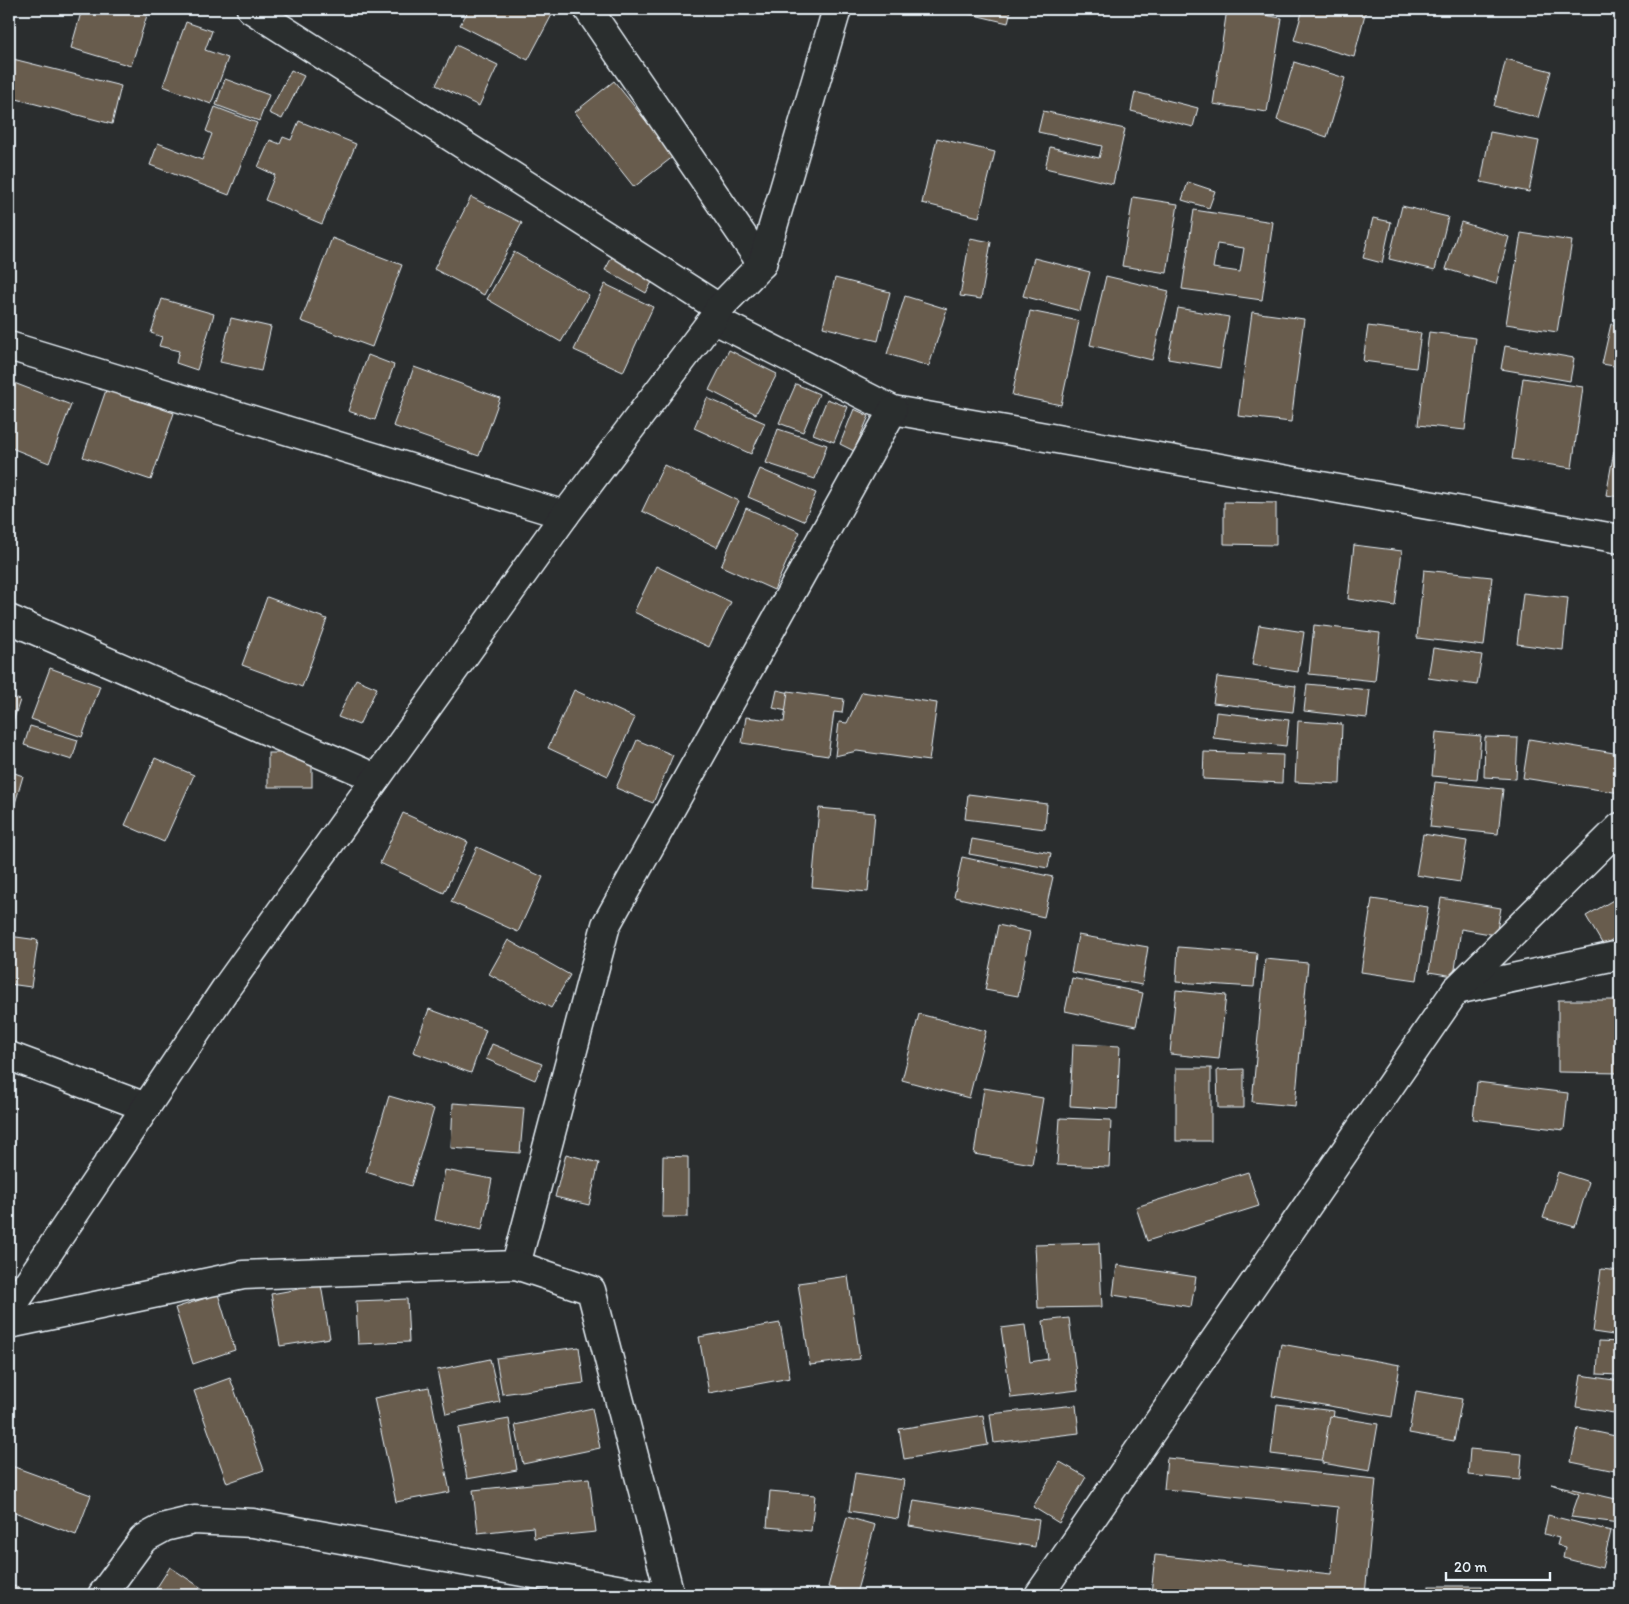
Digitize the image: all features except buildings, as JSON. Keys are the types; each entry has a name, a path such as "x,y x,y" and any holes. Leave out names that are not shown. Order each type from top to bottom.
{"street":[{"path":"251,9 716,313 893,410 1620,539"},
{"path":"588,9 762,264"},
{"path":"9,1311 226,988 565,515 716,313 762,264 836,9"},
{"path":"9,346 565,515"},
{"path":"516,1265 606,925 893,410"},
{"path":"9,620 376,778"},
{"path":"1039,1595 1456,990 1620,826"},
{"path":"1456,990 1620,955"},
{"path":"9,1056 146,1107"},
{"path":"9,1324 243,1275 516,1265 591,1290 670,1595"},
{"path":"102,1595 143,1539 165,1527 194,1520 253,1523 650,1595"}]}
